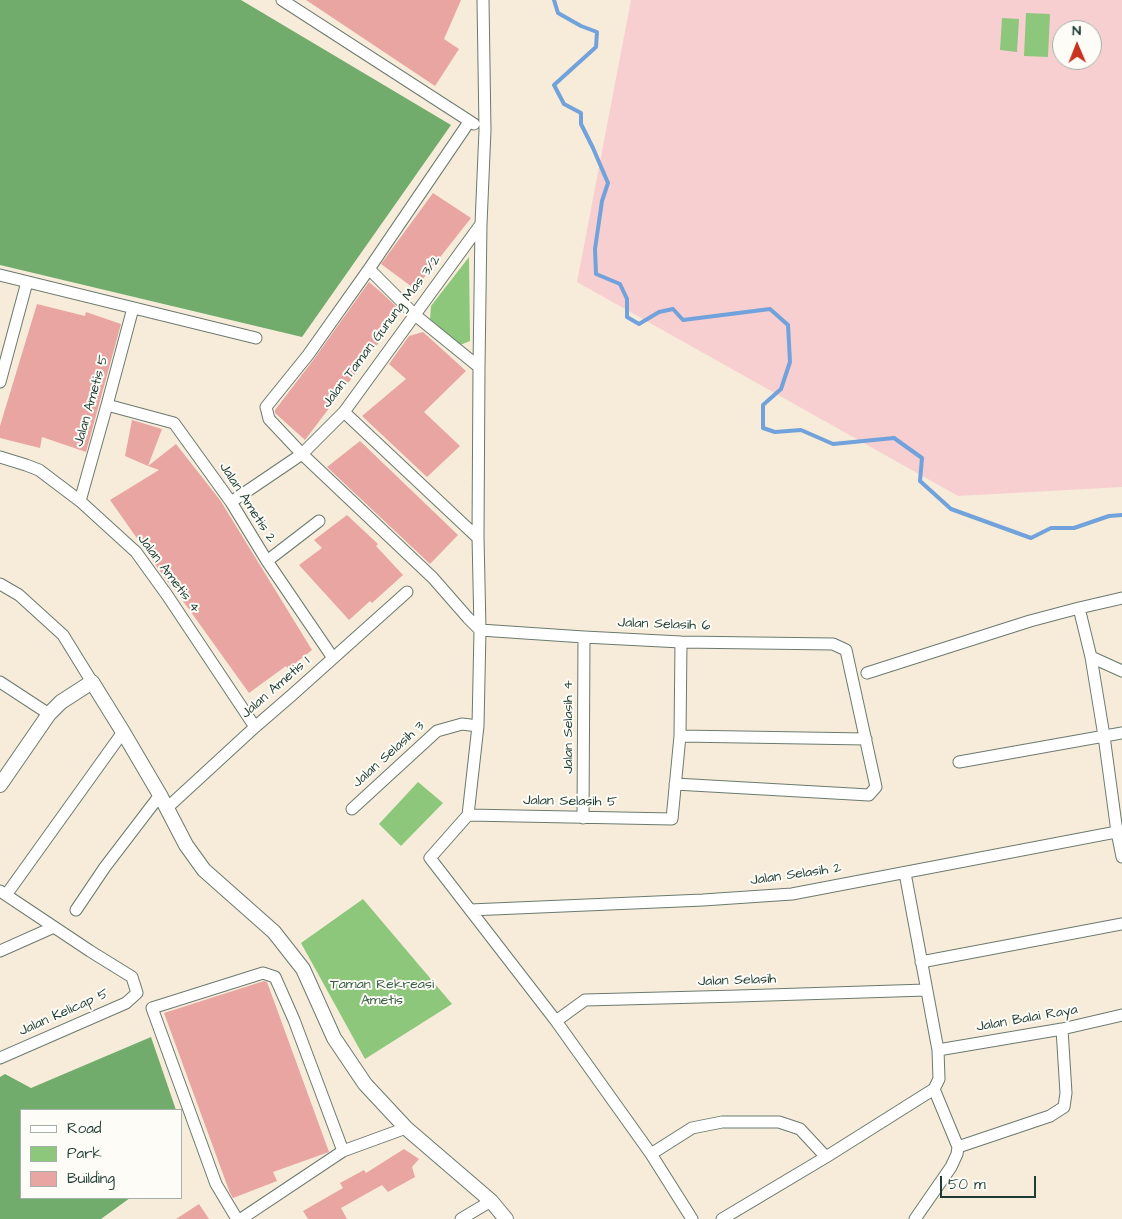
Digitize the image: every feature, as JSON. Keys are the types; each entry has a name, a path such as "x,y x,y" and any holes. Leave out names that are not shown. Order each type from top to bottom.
{"street":[{"path":"282,0 469,122 485,130"},
{"path":"483,0 485,130 481,224 479,367 478,538 480,630 478,726 468,815 430,858 556,1021 652,1154 692,1219"},
{"path":"469,122 308,355 266,407 269,419 302,454 433,578 480,630"},
{"name":"Jalan Taman Gunung Mas 3/2","path":"230,502 302,454 344,412 481,224"},
{"path":"369,269 416,315 479,367"},
{"path":"0,275 256,338"},
{"path":"0,382 27,282"},
{"name":"Jalan Ametis 5","path":"80,501 132,308"},
{"name":"Jalan Ametis 2","path":"107,405 174,423 230,502 267,561 334,658"},
{"path":"344,412 478,538"},
{"name":"Jalan Ametis 4","path":"0,457 39,470 80,501 136,552 255,727"},
{"path":"267,561 320,521"},
{"path":"0,584 19,595 62,635 123,732 160,795 186,845 204,870 274,932 303,969 334,1038 365,1084 406,1128 491,1201 506,1219"},
{"name":"Jalan Ametis 1","path":"167,808 407,592"},
{"path":"867,673 1030,621 1122,598"},
{"path":"1079,608 1091,657 1122,857"},
{"name":"Jalan Selasih 6","path":"480,630 680,642 833,644 846,650 866,740"},
{"name":"Jalan Selasih 4","path":"583,818 584,637"},
{"path":"680,642 680,736 675,784 869,795 876,787 866,740 680,736"},
{"path":"1091,657 1122,672"},
{"path":"0,682 49,714"},
{"path":"0,785 49,714 61,702 92,682"},
{"name":"Jalan Selasih 3","path":"352,810 437,731 462,724 478,726"},
{"path":"54,927 3,893 123,732"},
{"path":"959,762 1122,733"},
{"name":"Jalan Selasih 5","path":"468,815 672,819 675,784"},
{"path":"76,910 105,867 160,795"},
{"name":"Jalan Selasih 2","path":"470,910 695,901 792,894 1119,831"},
{"path":"722,1219 826,1157 934,1089 938,1079 938,1050 905,873"},
{"path":"921,962 1122,924"},
{"path":"0,951 54,927"},
{"name":"Jalan Kelicap 5","path":"0,1058 126,1003 137,993 132,977 54,927"},
{"path":"237,1219 216,1184 152,1008 263,973 275,977 294,1020 343,1151"},
{"name":"Jalan Selasih","path":"556,1021 585,1000 926,990"},
{"name":"Jalan Balai Raya","path":"938,1050 1062,1028 1122,1015"},
{"path":"958,1147 1050,1116 1064,1107 1066,1093 1062,1028"},
{"path":"915,1219 957,1154 958,1147 934,1089"},
{"path":"652,1154 692,1128 722,1122 779,1122 800,1129 826,1157"},
{"path":"241,1219 343,1151 406,1128"},
{"path":"461,1219 491,1201"}],"shaded area":[{"path":"631,0 1122,0 1122,487 958,496 577,282"}],"green space":[{"path":"0,0 241,0 451,125 302,337 0,265"},
{"path":"1026,13 1050,14 1048,57 1024,56"},
{"path":"1002,18 1019,19 1017,52 1000,50"},
{"path":"469,257 470,341 460,345 430,319 431,306"},
{"path":"418,782 443,803 401,846 379,824"},
{"name":"Taman Rekreasi Ametis","path":"363,899 452,1004 365,1059 301,943"},
{"path":"151,1037 176,1109 20,1109 20,1199 129,1199 101,1219 0,1219 0,1077 5,1074 31,1088"}],"building":[{"path":"306,0 461,0 444,39 459,49 435,86"},
{"path":"433,193 471,218 415,289 381,264"},
{"path":"369,282 402,312 305,440 275,413 275,410"},
{"path":"37,304 85,316 86,312 121,324 86,452 42,437 40,448 0,438 0,426"},
{"path":"423,332 466,371 424,412 460,446 427,477 362,416 406,379 389,364 409,336"},
{"path":"132,420 162,429 148,466 125,456"},
{"path":"360,441 458,535 430,564 327,467"},
{"path":"176,444 220,500 312,650 288,669 286,666 249,693 110,500 159,470 148,466"},
{"path":"347,515 378,544 376,546 403,575 372,603 370,601 349,620 299,565 322,548 314,540"},
{"path":"264,981 267,982 329,1152 273,1172 277,1181 233,1198 164,1013"},
{"path":"404,1149 419,1159 412,1167 415,1177 388,1192 382,1185 341,1208 347,1219 308,1219 303,1211 343,1188 340,1183 364,1170 366,1173"},
{"path":"199,1204 209,1219 176,1219"}],"waterway":[{"path":"554,0 558,13 581,26 597,32 596,47 554,85 564,104 581,113 581,124 608,183 602,201 595,249 596,274 620,284 627,299 627,317 639,324 659,312 673,309 683,320 770,309 788,325 790,362 781,389 763,405 763,428 775,432 801,430 833,444 894,438 922,458 920,481 951,509 1031,538 1051,528 1074,528 1109,516 1122,515"}]}
